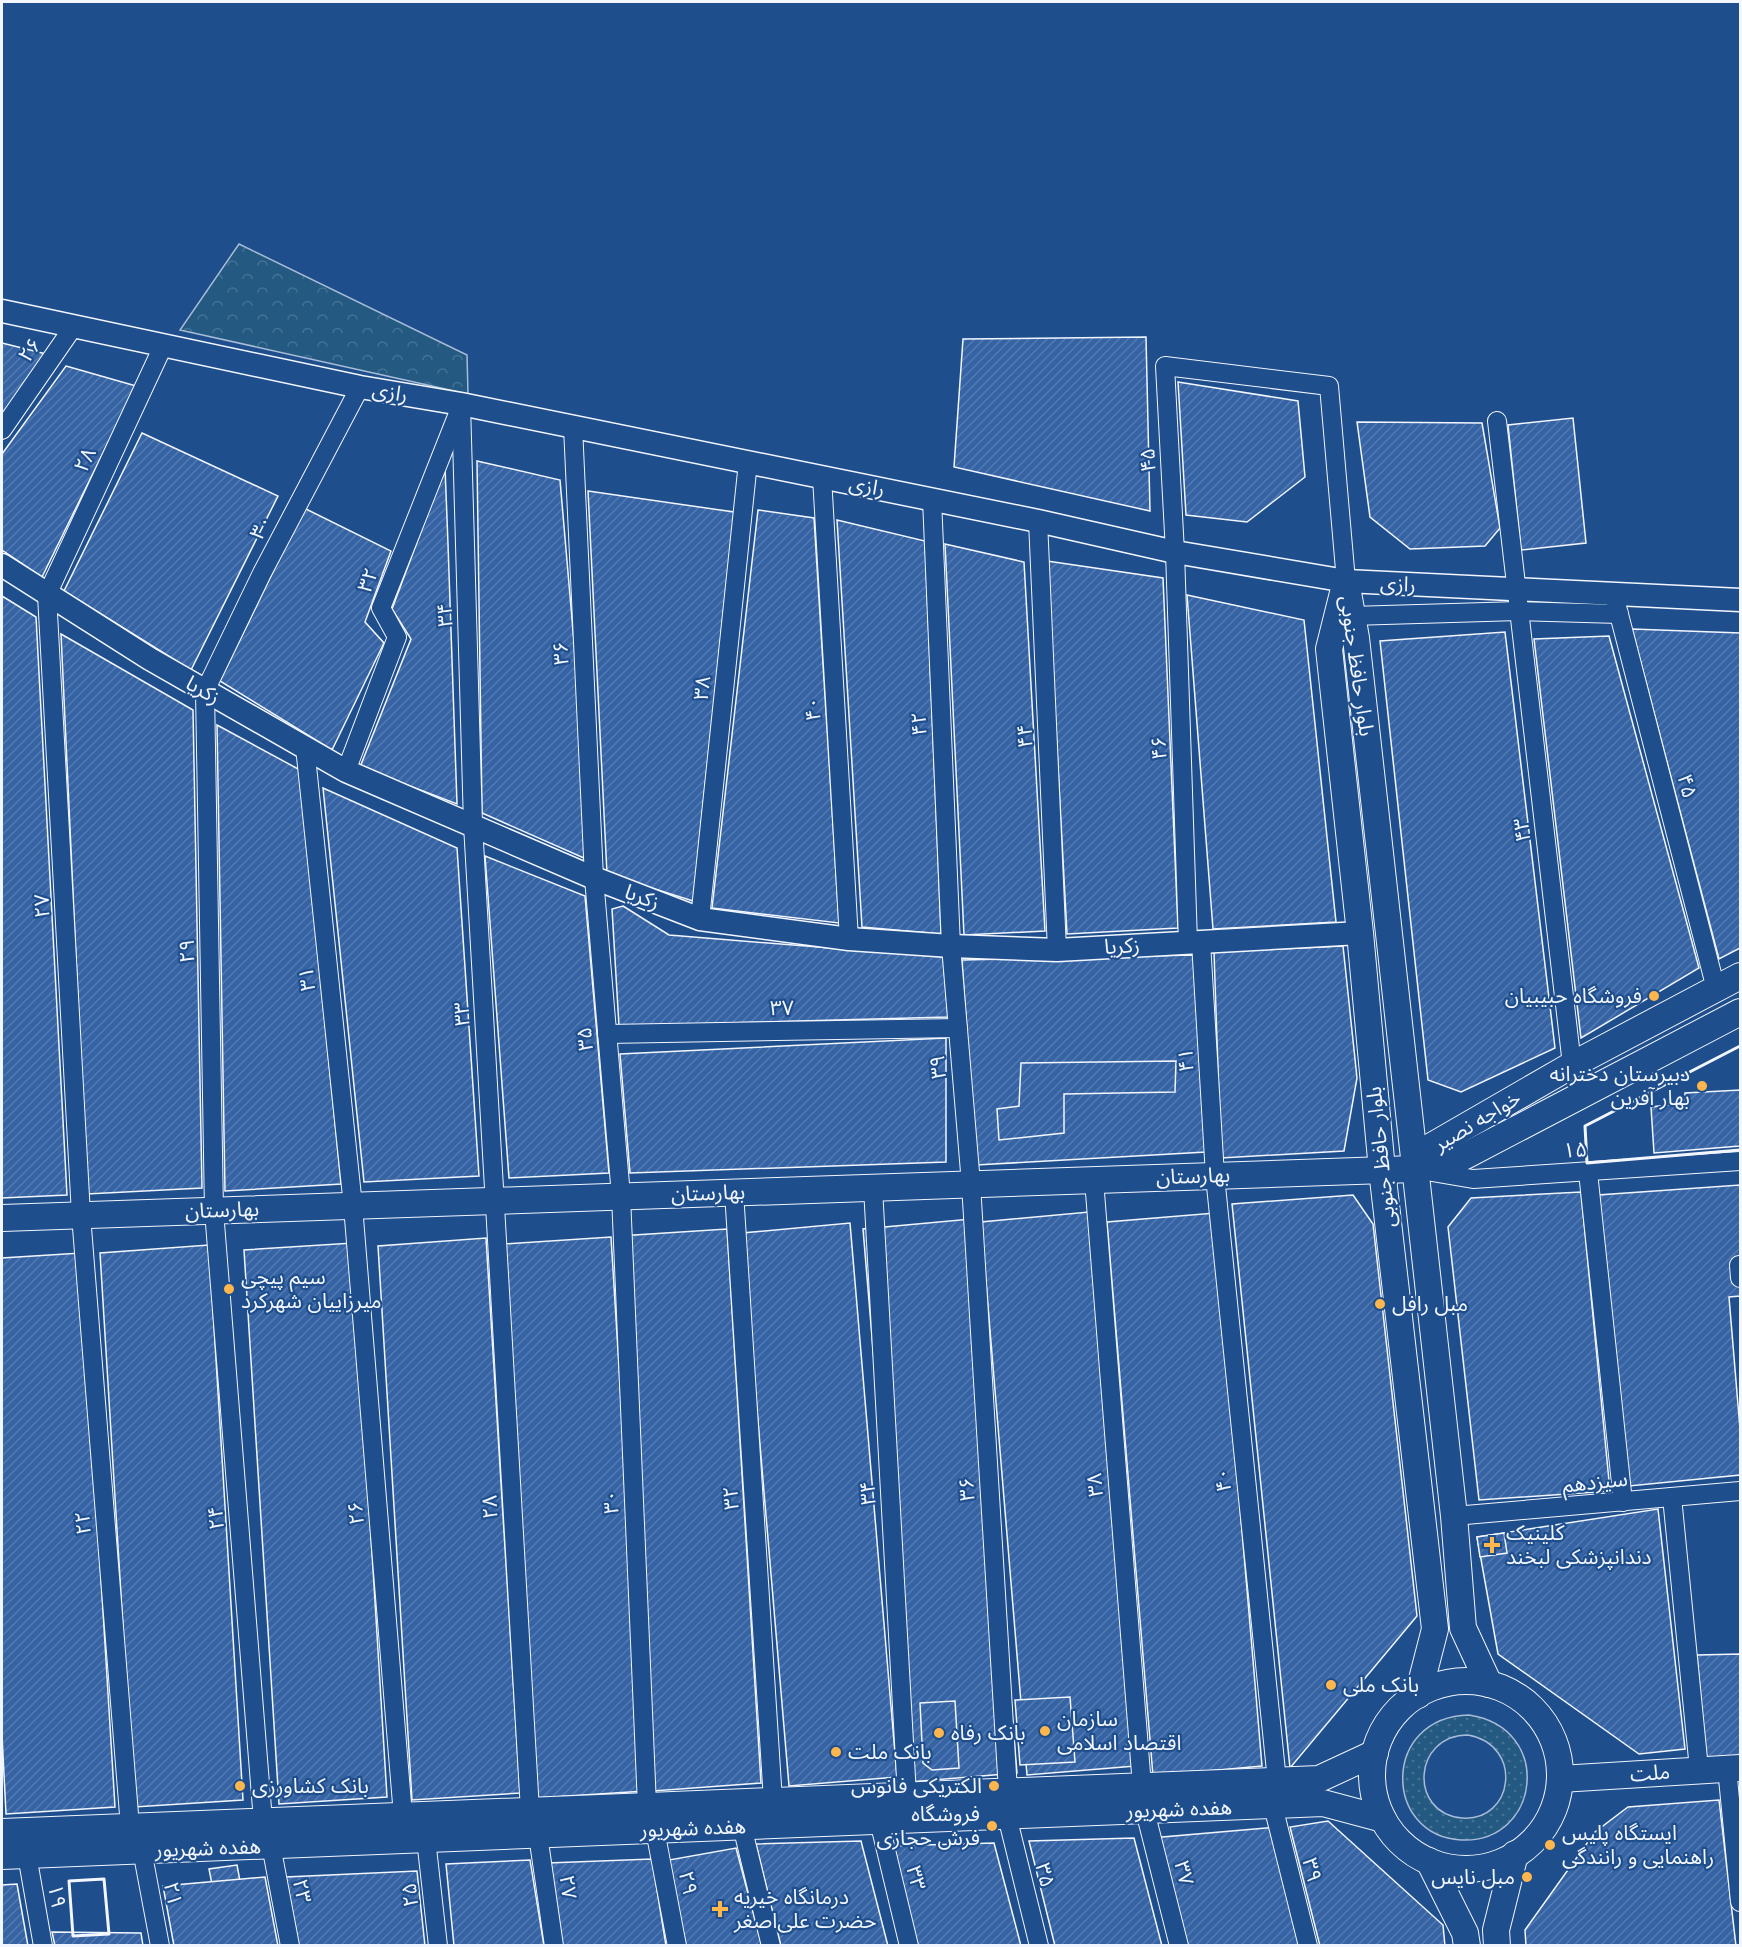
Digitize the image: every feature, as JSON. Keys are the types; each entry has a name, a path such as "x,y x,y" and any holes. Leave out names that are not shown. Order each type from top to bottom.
{"main road":[{"name":"بلوار حافظ جنوبی","path":"1346,582 1357,650 1454,1516 1463,1628 1489,1684"},
{"name":"بلوار حافظ جنوبی","path":"1346,582 1329,649 1360,933 1382,1170 1436,1629 1418,1695"},
{"name":"خواجه نصیر","path":"1414,1169 1430,1147 1572,1065 1740,976"},
{"name":"خواجه نصیر","path":"1414,1169 1441,1165 1465,1156 1740,1012"},
{"path":"1453,1134 1465,1156"},
{"name":"بهارستان","path":"2,1218 1414,1169"},
{"path":"1452,1682 1489,1684 1518,1697 1541,1719 1556,1748 1560,1779 1549,1818 1531,1842 1515,1854 1492,1865 1454,1868 1429,1861 1402,1844 1383,1819 1374,1791 1372,1772 1375,1753 1384,1730 1398,1710 1418,1695 1452,1682"},
{"name":"هفده شهریور","path":"2,1832 130,1827 426,1839 879,1821 1007,1804 1143,1798 1276,1780 1319,1779 1375,1753"},
{"name":"ملت","path":"1560,1779 1734,1768"},
{"name":"هفده شهریور","path":"14,1855 142,1850 403,1816 907,1796 1007,1804"},
{"name":"هفده شهریور","path":"1143,1798 1273,1806 1323,1803 1383,1819"},
{"path":"1497,1946 1496,1930 1515,1854"},
{"path":"1429,1861 1465,1933 1467,1946"}],"street":[{"name":"رازی","path":"2,311 360,387 461,404 932,499 1175,552 1346,582 1518,601 1616,604 1740,600"},
{"name":"۲۶","path":"2,430 74,326"},
{"name":"۲۸","path":"47,595 164,344"},
{"name":"۴۵","path":"1175,552 1165,366 1329,386 1346,582"},
{"name":"۳۰","path":"206,691 262,573 360,387"},
{"name":"۳۲","path":"346,771 397,637 381,608 461,404"},
{"name":"۳۴","path":"461,404 473,825"},
{"name":"۴۳","path":"1497,421 1572,1065"},
{"name":"۳۶","path":"573,427 594,878"},
{"name":"۳۸","path":"700,919 748,462"},
{"name":"۴۰","path":"822,477 849,939"},
{"name":"۴۲","path":"932,499 951,946"},
{"name":"۴۴","path":"1038,521 1057,950"},
{"name":"۴۶","path":"1175,552 1195,942"},
{"name":"زکریا","path":"2,565 150,659 346,771 594,878 700,919 849,939 1057,950 1360,933"},
{"name":"۲۷","path":"47,595 81,1215"},
{"path":"1351,616 1518,601"},
{"name":"۴۵","path":"1616,604 1716,989"},
{"name":"۲۹","path":"206,691 214,1211"},
{"name":"۳۱","path":"305,747 353,1206"},
{"name":"۳۳","path":"473,825 496,1201"},
{"name":"۳۵","path":"594,878 621,1197"},
{"name":"۴۱","path":"1195,942 1215,1176"},
{"name":"۳۹","path":"951,946 971,1184"},
{"name":"۳۷","path":"607,1034 958,1028"},
{"name":"۱۵","path":"1414,1169 1473,1179 1740,1161"},
{"path":"1588,1172 1623,1502"},
{"name":"۴۰","path":"1215,1176 1276,1780"},
{"name":"۳۸","path":"1094,1180 1143,1798"},
{"name":"۳۶","path":"971,1184 1007,1804"},
{"name":"۳۴","path":"873,1188 907,1796"},
{"name":"۳۲","path":"734,1192 773,1801"},
{"name":"۳۰","path":"621,1197 647,1806"},
{"name":"۲۸","path":"496,1201 530,1811"},
{"name":"۲۶","path":"353,1206 403,1816"},
{"name":"۲۴","path":"214,1211 267,1833"},
{"name":"۲۲","path":"81,1215 130,1827"},
{"name":"سیزدهم","path":"1454,1516 1740,1491"},
{"path":"1672,1497 1699,1769"},
{"path":"1734,1768 1740,1902"},
{"name":"۳۷","path":"1143,1798 1179,1946"},
{"name":"۳۵","path":"1007,1804 1040,1946"},
{"name":"۳۹","path":"1273,1806 1308,1946"},
{"name":"۳۳","path":"879,1821 909,1946"},
{"path":"742,1826 771,1946"},
{"name":"۲۹","path":"655,1830 677,1946"},
{"name":"۲۳","path":"267,1833 290,1946"},
{"name":"۲۷","path":"538,1835 554,1946"},
{"name":"۲۵","path":"426,1839 438,1946"},
{"name":"۲۱","path":"142,1850 160,1946"},
{"name":"۱۹","path":"14,1855 43,1946"}],"green space":[{"path":"239,244 467,355 468,394 180,330"},
{"path":"1469,1715 1497,1724 1515,1741 1525,1761 1527,1784 1521,1806 1508,1824 1488,1836 1461,1840 1435,1834 1417,1819 1406,1799 1403,1777 1407,1754 1420,1735 1440,1721","holes":["1468,1735 1486,1742 1498,1753 1504,1767 1506,1782 1502,1796 1493,1808 1479,1816 1462,1818 1444,1813 1432,1803 1426,1790 1424,1775 1428,1760 1436,1747 1450,1738"]}],"building":[{"path":"1146,337 1150,511 954,467 963,339"},
{"path":"2,343 46,354 2,415"},
{"path":"66,366 136,386 42,577 2,550 2,454"},
{"path":"1178,382 1298,401 1305,477 1247,522 1186,515"},
{"path":"1573,418 1586,543 1521,550 1508,425"},
{"path":"1357,422 1482,423 1500,528 1485,546 1410,549 1370,517"},
{"path":"142,433 278,496 191,670 64,591"},
{"path":"477,461 560,480 593,862 482,813"},
{"path":"445,467 457,804 360,767 411,639 392,609"},
{"path":"588,491 734,512 693,901 607,874"},
{"path":"304,508 391,551 365,622 384,643 332,750 220,681"},
{"path":"758,510 814,518 839,923 712,908"},
{"path":"837,520 925,541 941,934 862,927"},
{"path":"945,544 1024,562 1045,931 964,935"},
{"path":"1047,561 1163,578 1178,928 1067,934"},
{"path":"1187,595 1304,620 1336,922 1213,929"},
{"path":"2,596 36,617 67,1195 2,1198"},
{"path":"1632,629 1740,633 1740,948 1719,959"},
{"path":"1505,632 1555,1048 1461,1092 1428,1080 1380,641"},
{"path":"61,634 193,710 202,1188 87,1194"},
{"path":"1609,636 1699,968 1581,1038 1534,639"},
{"path":"217,725 300,770 341,1184 225,1191"},
{"path":"323,788 457,848 479,1176 364,1182"},
{"path":"485,856 585,896 609,1173 509,1178"},
{"path":"623,906 669,935 943,957 948,1017 619,1026 612,909"},
{"path":"1343,946 1357,1078 1344,1151 1221,1158 1214,952"},
{"path":"1194,955 1206,1152 976,1165 962,960"},
{"path":"946,1038 946,1162 630,1173 620,1054"},
{"path":"1176,1061 1175,1092 1064,1094 1064,1133 999,1140 997,1109 1019,1106 1021,1063"},
{"path":"1740,1090 1740,1146 1654,1153 1651,1107 1685,1103 1685,1093"},
{"path":"1740,1185 1740,1296 1729,1297 1740,1429 1740,1475 1629,1486 1598,1195"},
{"path":"1581,1192 1610,1491 1479,1500 1448,1227 1471,1198"},
{"path":"1353,1195 1373,1224 1417,1616 1290,1768 1232,1204"},
{"path":"1089,1212 1135,1766 1027,1775 981,1222"},
{"path":"1215,1213 1262,1766 1153,1776 1107,1222"},
{"path":"971,1219 1017,1773 909,1782 863,1229"},
{"path":"850,1223 897,1777 789,1786 742,1233"},
{"path":"727,1229 761,1783 653,1791 619,1236"},
{"path":"611,1237 645,1791 537,1798 503,1244"},
{"path":"486,1238 520,1793 412,1800 378,1246"},
{"path":"353,1243 387,1797 279,1804 244,1250"},
{"path":"209,1245 243,1800 134,1807 100,1253"},
{"path":"81,1253 115,1807 6,1814 2,1735 2,1258"},
{"path":"1658,1509 1685,1749 1639,1754 1498,1654 1477,1537"},
{"name":"کلینیک دندانپزشکی لبخند","path":"1504,1533 1507,1553 1480,1557 1477,1537"},
{"path":"1740,1654 1740,1757 1706,1759 1697,1655"},
{"name":"سازمان اقتصاد اسلامی","path":"1070,1697 1075,1762 1020,1765 1015,1700"},
{"name":"بانک رفاه","path":"955,1701 959,1768 932,1770 923,1763 920,1703"},
{"path":"1719,1800 1736,1946 1526,1946 1525,1930 1595,1832 1628,1807"},
{"path":"1328,1821 1443,1925 1445,1946 1320,1946 1290,1827"},
{"path":"1278,1827 1305,1946 1182,1946 1151,1838"},
{"path":"1134,1838 1162,1946 1055,1946 1029,1841"},
{"path":"861,1841 888,1946 781,1946 756,1844"},
{"path":"994,1843 1021,1946 914,1946 889,1846"},
{"path":"736,1848 762,1946 686,1946 669,1860"},
{"path":"652,1859 666,1946 561,1946 548,1863"},
{"path":"530,1860 544,1946 454,1946 446,1864"},
{"path":"237,1865 252,1946 224,1946 209,1869"},
{"path":"417,1871 425,1946 299,1946 286,1877"},
{"path":"265,1877 278,1946 174,1946 163,1886"},
{"path":"17,1884 28,1946 2,1946 2,1885"},
{"path":"52,1932 141,1933 143,1946 55,1946"}],"wall":[{"path":"1740,1046 1585,1126 1587,1163 1740,1150"},
{"path":"104,1879 109,1934 73,1936 69,1881 104,1879"}],"place":[{"name":"فروشگاه حبیبیان","path":"1654,996"},
{"name":"دبیرستان دخترانه بهار آفرین","path":"1702,1086"},
{"name":"سیم پیچی میرزاییان شهرکرد","path":"229,1289"},
{"name":"مبل رافل","path":"1380,1304"},
{"name":"کلینیک دندانپزشکی لبخند","path":"1492,1545"},
{"name":"بانک ملی","path":"1331,1685"},
{"name":"سازمان اقتصاد اسلامی","path":"1045,1731"},
{"name":"بانک رفاه","path":"939,1733"},
{"name":"بانک ملت","path":"836,1752"},
{"name":"بانک کشاورزی","path":"240,1786"},
{"name":"الکتریکی فانوس","path":"994,1786"},
{"name":"فروشگاه فرش حجازی","path":"992,1826"},
{"name":"ایستگاه پلیس راهنمایی و رانندگی","path":"1550,1845"},
{"name":"مبل نایس","path":"1527,1877"},
{"name":"درمانگاه خیریه حضرت علی‌اصغر","path":"720,1909"}]}
